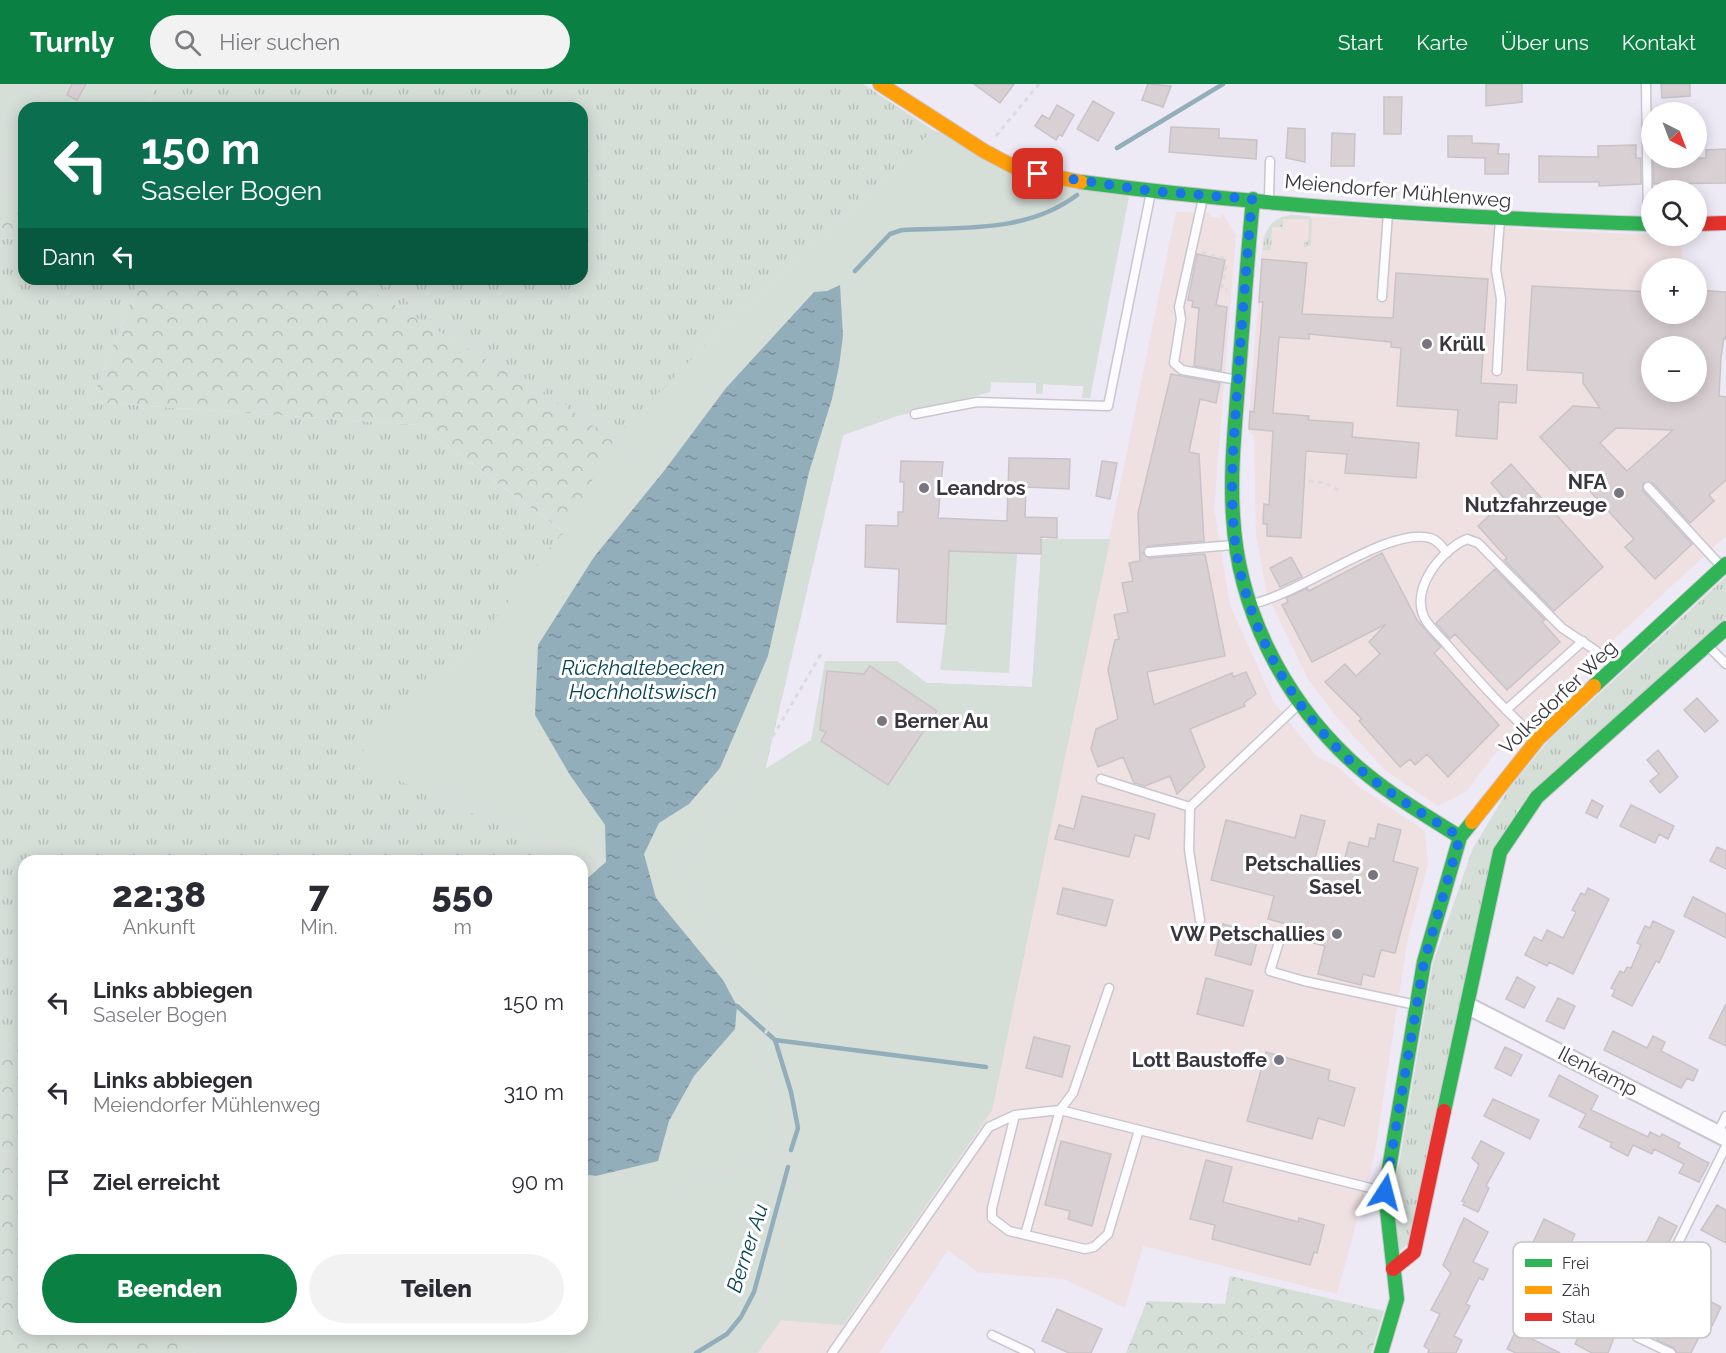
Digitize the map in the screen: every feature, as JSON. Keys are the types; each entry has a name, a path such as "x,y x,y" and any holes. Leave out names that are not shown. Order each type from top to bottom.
{"street":[{"name":"Meiendorfer Mühlenweg","path":"879,84 984,151 1020,170 1151,191 1500,219 1641,224"},
{"path":"1252,199 1238,380 1233,491 1238,560 1251,604 1283,680 1337,748 1388,791 1460,837"},
{"path":"1707,224 1726,223"},
{"name":"Volksdorfer Weg","path":"1381,1353 1397,1299 1385,1192 1424,962 1460,837 1538,739 1724,566"},
{"path":"1393,1269 1414,1252 1500,852 1537,797 1726,628"},
{"name":"Ilenkamp","path":"1468,1006 1723,1139"}],"lane":[{"path":"1646,84 1649,180"},
{"path":"1269,201 1270,161"},
{"path":"915,414 976,402 1108,406 1151,191"},
{"path":"1204,195 1179,307 1181,319 1174,363 1182,370 1238,380"},
{"path":"1382,297 1388,210"},
{"path":"1497,371 1501,299 1496,270 1500,219"},
{"path":"1648,487 1724,566"},
{"path":"1251,604 1280,596 1388,542 1428,537 1438,541 1448,553"},
{"path":"1538,739 1506,710 1424,616 1423,588 1426,578 1448,553 1467,539 1478,543 1562,628 1583,641 1615,668"},
{"path":"1149,552 1237,545"},
{"path":"1506,710 1583,641"},
{"path":"1707,645 1726,663"},
{"path":"1200,920 1189,850 1190,807 1300,704"},
{"path":"1101,779 1190,807"},
{"path":"1279,942 1270,971 1304,981 1416,1005"},
{"path":"1025,1235 1060,1110 1072,1093 1109,988"},
{"path":"832,1353 989,1127 1015,1115 1060,1110 1385,1192"},
{"path":"1015,1115 992,1208 992,1218 1002,1229 1085,1249 1094,1247 1103,1240 1113,1224 1139,1130"},
{"path":"1678,1242 1723,1139 1726,1116"},
{"path":"992,1335 1030,1353"},
{"path":"1639,1338 1671,1353"}],"path":[{"path":"16,84 51,102"},
{"path":"135,102 138,84"},
{"path":"984,151 1039,84"},
{"path":"0,159 18,158"},
{"path":"0,187 18,186"},
{"path":"1191,250 1227,258 1222,289 1245,292"},
{"path":"385,285 625,446 637,465"},
{"path":"1310,481 1326,483 1338,490"},
{"path":"717,1353 745,1330 762,1306 792,1214 800,1171 784,1153 782,1113 769,1073 754,1059 770,1023 769,1015 702,911 682,866 713,820 759,760 820,654"},
{"path":"361,855 443,795 555,842 574,855"},
{"path":"545,855 555,842"},
{"path":"673,1191 784,1153"},
{"path":"0,1154 18,1176"},
{"path":"205,1335 234,1353"}],"shaded area":[{"path":"1176,212 1210,213 1210,217 1221,218 1222,213 1236,235 1214,508 1230,605 1273,701 1317,757 1337,766 1358,786 1425,831 1428,864 1407,943 1374,1158 1337,1294 1143,1246 1125,1308 1064,1279 977,1272 948,1250 879,1353 759,1353 781,1320 992,1110"},
{"path":"1291,215 1641,234 1641,246 1682,246 1682,258 1641,258 1641,324 1677,324 1677,336 1641,336 1641,402 1707,402 1707,396 1726,397 1726,536 1536,711 1493,756 1467,791 1438,806 1386,771 1339,720 1308,679 1267,594 1256,535 1254,437 1248,430 1263,237 1273,222"}],"green space":[{"path":"0,84 155,84 150,102 18,102 18,212 0,212"},
{"path":"155,84 863,84 933,130 907,158 713,338 615,438 362,285 588,285 588,102 150,102"},
{"path":"933,130 987,161 1090,398 1082,398 1084,386 1043,384 1042,394 1036,394 1036,383 991,382 990,392 897,416 843,435 765,771 927,683 1032,687 1042,539 1110,539 992,1110 843,1325 781,1320 758,1353 588,1208 588,855 534,855 539,843 353,760 461,663 563,531 419,425 91,402 138,285 362,285 615,437 713,338 907,158"},
{"path":"933,130 1129,197 1090,398 1082,398 1084,386 1043,384 1042,394 1036,394 1036,383 991,382 990,392 897,416 843,435 765,769 811,740 825,661 897,661 927,683 1032,687 1042,539 1110,539 992,1110 843,1325 781,1320 758,1353 195,1353 169,1335 588,1335 588,855 534,855 539,843 353,760 461,663 564,532 615,438 713,338 907,158"},
{"path":"0,189 18,193 18,239 0,238"},
{"path":"1291,215 1308,216 1312,220 1311,245 1304,248 1304,242 1308,242 1309,219 1283,219 1283,227 1272,227 1271,250 1263,250 1267,231 1273,222"},
{"path":"0,238 18,239 18,285 138,285 91,402 419,425 564,532 461,663 354,760 539,843 534,855 18,855 18,1039 0,1051"},
{"path":"949,551 1017,553 1009,673 940,670 946,624"},
{"path":"1726,577 1726,619 1517,810 1408,1244 1397,1253 1394,1193 1433,963 1473,848 1508,790 1549,740"},
{"path":"18,1039 18,1335 169,1335 195,1353 0,1353 0,1051"},
{"path":"1230,1276 1384,1311 1371,1353 1126,1353 1147,1301 1225,1304"}],"water":[{"name":"Rückhaltebecken Hochholtswisch","path":"840,285 843,336 839,366 832,399 809,472 768,656 720,768 689,804 659,823 644,854 656,898 723,980 737,1006 735,1029 694,1076 669,1121 658,1161 596,1176 588,1175 588,878 606,862 605,825 570,775 535,715 538,645 594,557 664,471 726,388 814,292 827,291"}],"building":[{"path":"72,84 86,84 77,100 67,95"},
{"path":"974,84 1014,84 1000,103"},
{"path":"1148,84 1171,86 1163,107 1142,100"},
{"path":"1486,84 1522,84 1522,102 1486,106"},
{"path":"1661,84 1690,84 1690,96 1662,98"},
{"path":"1384,97 1402,97 1401,134 1384,134"},
{"path":"1093,101 1114,113 1098,141 1077,129"},
{"path":"1057,105 1074,115 1062,136 1059,135 1056,140 1035,126 1042,115 1049,119"},
{"path":"1171,127 1219,129 1219,138 1257,140 1256,159 1169,152"},
{"path":"1288,128 1305,129 1305,162 1286,158"},
{"path":"1332,133 1355,134 1354,166 1331,166"},
{"path":"1448,136 1472,136 1472,143 1499,144 1498,154 1509,154 1508,174 1485,174 1485,158 1448,157"},
{"path":"1636,145 1636,158 1641,158 1641,184 1599,186 1599,182 1539,182 1539,156 1598,157 1598,146"},
{"path":"1726,149 1726,183 1707,183 1707,180 1654,180 1653,168 1707,168 1707,150"},
{"path":"1197,254 1225,260 1216,305 1227,307 1221,371 1194,366 1199,308 1192,307 1193,301 1188,300"},
{"path":"1262,259 1307,263 1302,314 1393,318 1396,273 1488,279 1481,383 1517,385 1516,403 1499,402 1497,439 1456,436 1458,410 1397,406 1401,348 1391,347 1391,342 1309,334 1309,339 1279,337 1273,413 1309,416 1308,420 1353,423 1352,437 1419,443 1416,478 1345,473 1347,454 1306,451 1301,538 1267,536 1267,524 1263,524 1264,504 1269,505 1273,431 1249,429 1250,411 1254,412 1263,302 1259,302"},
{"path":"1532,286 1641,291 1641,324 1707,324 1707,291 1726,292 1726,339 1724,338 1721,357 1719,396 1726,397 1726,480 1709,495 1714,501 1690,523 1653,483 1643,483 1643,491 1692,544 1655,579 1625,547 1634,539 1540,437 1573,406 1600,408 1583,383 1583,373 1527,370","holes":["1616,428 1673,430 1627,471 1600,443"]},
{"path":"1171,374 1220,383 1216,403 1200,399 1189,452 1199,454 1204,541 1148,546 1143,553 1150,558 1205,554 1225,656 1147,672 1154,705 1232,673 1233,677 1246,672 1256,694 1244,703 1245,706 1190,729 1205,767 1177,794 1170,776 1145,786 1134,783 1123,757 1098,767 1091,749 1096,729 1118,719 1108,670 1115,640 1119,639 1114,615 1128,612 1122,583 1133,581 1129,563 1140,561 1138,513"},
{"path":"1009,458 1070,459 1069,489 1026,487 1025,517 1057,518 1057,538 1041,537 1041,554 949,551 946,624 897,622 899,569 865,567 866,525 898,526 898,512 903,512 904,482 900,482 901,461 943,462 938,518 1007,521"},
{"path":"1102,461 1117,463 1110,499 1096,496"},
{"path":"1511,464 1603,567 1554,611 1504,560 1507,558 1478,526 1506,500 1491,483"},
{"path":"1382,553 1417,620 1441,647 1434,653 1499,725 1448,777 1427,754 1415,765 1410,759 1400,767 1359,721 1362,719 1325,682 1345,664 1356,676 1380,654 1369,642 1386,624 1312,662 1282,605 1288,602 1286,598 1307,588 1309,591"},
{"path":"1291,557 1302,577 1280,587 1270,568"},
{"path":"1495,569 1545,620 1542,622 1560,642 1507,690 1455,634 1450,639 1436,623"},
{"name":"Berner Au","path":"870,666 937,711 888,785 821,741 826,732 820,730 827,671 864,674"},
{"path":"1697,698 1718,721 1705,732 1684,710"},
{"path":"1658,750 1678,777 1660,793 1650,781 1659,774 1647,760"},
{"path":"1082,796 1155,814 1149,839 1135,835 1129,857 1055,839 1059,825 1074,829"},
{"path":"1592,800 1603,806 1597,818 1586,813"},
{"path":"1631,805 1674,826 1668,839 1659,834 1655,843 1620,826"},
{"path":"1301,815 1325,821 1315,858 1343,865 1349,842 1368,847 1370,838 1375,839 1378,824 1401,830 1393,861 1418,868 1395,953 1381,950 1374,977 1363,974 1361,985 1318,974 1325,946 1298,939 1301,928 1268,919 1274,896 1211,880 1226,820 1295,838"},
{"path":"1717,847 1726,851 1726,869 1710,861"},
{"path":"1063,888 1113,900 1106,926 1057,914"},
{"path":"1588,888 1609,899 1573,974 1549,962 1547,966 1525,955 1534,937 1542,941 1547,930 1563,938 1576,912 1572,910 1581,893 1585,895"},
{"path":"1693,897 1726,914 1726,938 1684,916"},
{"path":"1653,921 1674,931 1659,963 1656,961 1632,1006 1612,996 1615,990 1611,988 1620,971 1624,973 1627,967 1631,968 1641,945 1637,943 1645,926 1650,928"},
{"path":"1223,924 1259,934 1251,965 1215,955"},
{"path":"1517,977 1535,987 1524,1008 1506,999"},
{"path":"1206,978 1253,991 1243,1026 1197,1014"},
{"path":"1558,998 1575,1006 1564,1029 1546,1021"},
{"path":"1726,1004 1726,1046 1709,1038"},
{"path":"1613,1031 1647,1048 1653,1036 1665,1042 1661,1051 1698,1070 1693,1081 1687,1078 1681,1088 1604,1050"},
{"path":"1034,1037 1070,1046 1062,1077 1026,1068"},
{"path":"1505,1047 1522,1055 1511,1076 1495,1068"},
{"path":"1266,1052 1330,1070 1328,1080 1355,1088 1344,1126 1318,1118 1312,1139 1247,1121"},
{"path":"1559,1075 1598,1096 1591,1110 1648,1137 1650,1132 1660,1137 1662,1134 1680,1143 1678,1147 1709,1163 1699,1182 1679,1173 1684,1164 1654,1149 1652,1154 1633,1145 1628,1156 1610,1147 1612,1143 1579,1127 1586,1114 1549,1096"},
{"path":"1493,1099 1539,1120 1530,1139 1484,1116"},
{"path":"1061,1141 1111,1154 1092,1226 1068,1219 1070,1211 1045,1205"},
{"path":"1481,1141 1504,1153 1486,1186 1489,1188 1478,1212 1463,1205 1465,1202 1462,1201 1479,1165 1472,1158"},
{"path":"1206,1160 1232,1167 1223,1202 1298,1222 1299,1218 1324,1225 1317,1253 1314,1252 1310,1265 1212,1239 1215,1225 1190,1219"},
{"path":"1717,1205 1726,1210 1726,1243 1701,1230"},
{"path":"1659,1217 1677,1226 1669,1242 1647,1242"},
{"path":"1464,1218 1488,1232 1473,1262 1488,1269 1483,1280 1479,1278 1466,1304 1470,1306 1454,1336 1462,1340 1456,1353 1428,1353 1429,1350 1424,1346 1440,1314 1431,1310 1451,1273 1443,1265"},
{"path":"1544,1219 1575,1234 1571,1242 1533,1242"},
{"path":"1711,1302 1721,1307 1711,1326"},
{"path":"1057,1309 1102,1329 1091,1353 1069,1353 1042,1341"},
{"path":"1513,1337 1530,1338 1560,1353 1516,1353 1507,1349"},
{"path":"1578,1338 1614,1338 1608,1353 1592,1353 1575,1344"},
{"path":"1658,1338 1698,1338 1691,1353 1677,1353 1674,1348 1657,1340"}],"waterway":[{"name":"Berner Au","path":"1117,148 1223,84"},
{"name":"Berner Au","path":"855,271 890,234 902,230 971,228 1015,222 1058,207 1077,195"},
{"name":"Berner Au","path":"737,1006 775,1040 791,1092 798,1128 791,1150"},
{"path":"775,1040 986,1067"},
{"name":"Berner Au","path":"696,1353 727,1334 741,1317 754,1292 788,1167"}],"traffic: fast":[{"path":"1081,182 1295,205 1641,224"},
{"path":"1253,199 1232,483 1237,550 1254,617 1284,679 1325,734 1375,781 1460,837"},
{"path":"1594,686 1726,564"},
{"path":"1444,1111 1500,852 1537,797 1726,628"},
{"path":"1381,1353 1397,1299 1385,1192 1424,962 1460,837 1472,822"}],"traffic: slow":[{"path":"880,84 984,151 1020,170 1081,182"},
{"path":"1472,822 1538,739 1594,686"}],"traffic: jam":[{"path":"1707,224 1726,223"},
{"path":"1393,1269 1414,1252 1444,1111"}],"place":[{"name":"Krüll","path":"1427,344"},
{"name":"Leandros","path":"924,488"},
{"name":"NFA Nutzfahrzeuge","path":"1619,493"},
{"name":"Berner Au","path":"882,721"},
{"name":"Petschallies Sasel","path":"1373,875"},
{"name":"VW Petschallies","path":"1337,934"},
{"name":"Lott Baustoffe","path":"1279,1060"}],"route":[{"path":"1038,174 1151,191 1252,199 1234,436 1233,491 1238,560 1247,596 1283,680 1310,718 1337,748 1388,791 1460,837 1424,962 1385,1192"}]}
